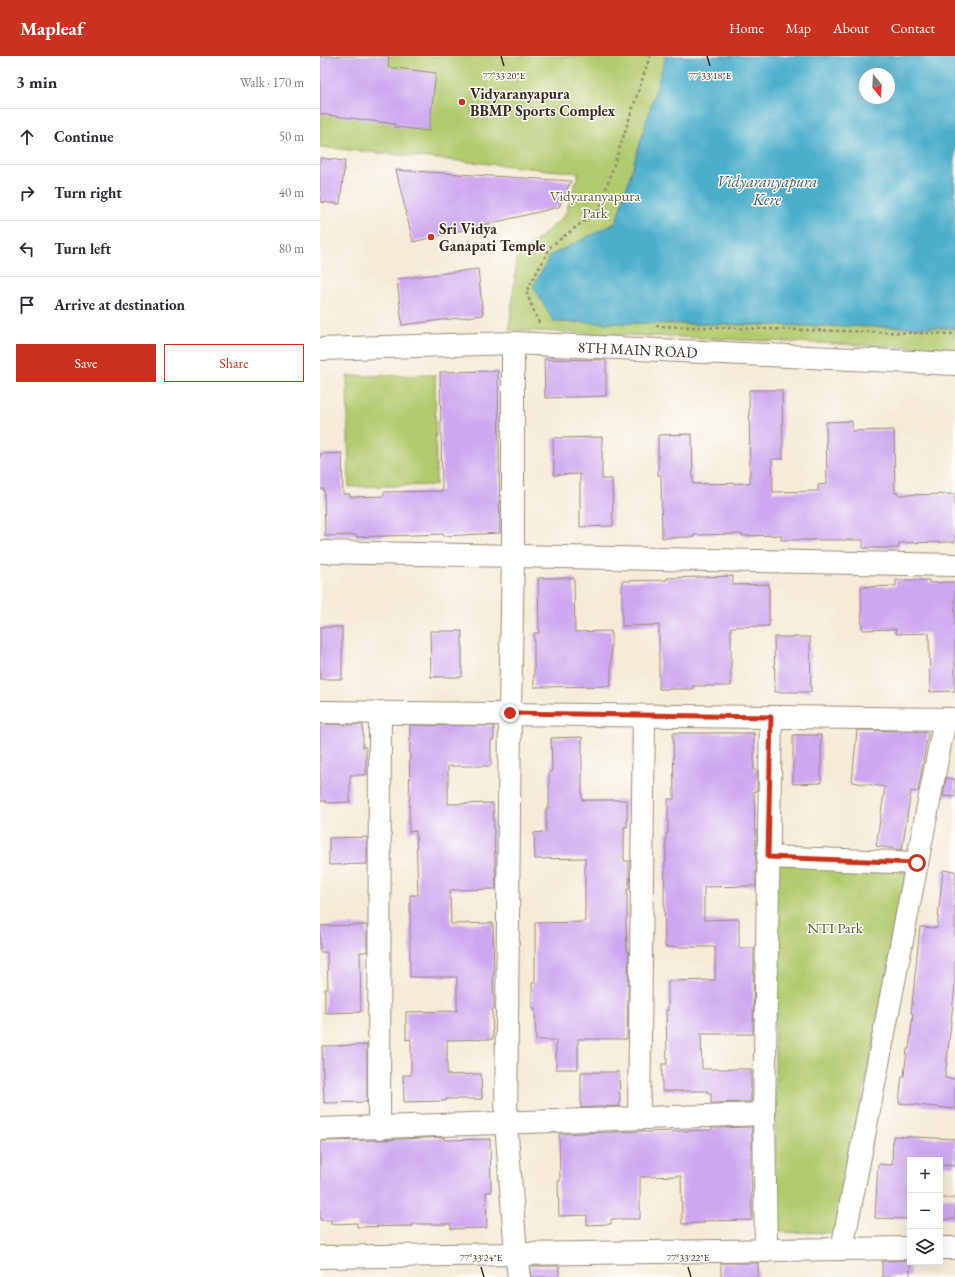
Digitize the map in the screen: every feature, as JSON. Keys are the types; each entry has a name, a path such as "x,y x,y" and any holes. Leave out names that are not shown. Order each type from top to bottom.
{"street":[{"name":"8TH MAIN ROAD","path":"320,349 513,343 955,364"},
{"path":"513,343 514,555 510,713 506,1123 519,1277"},
{"path":"320,552 955,565"},
{"path":"320,712 950,719 917,863 842,1249"},
{"path":"379,1128 380,712"},
{"path":"639,1118 644,716"},
{"path":"766,1251 764,1114 771,717"},
{"path":"768,857 917,863"},
{"path":"320,1129 764,1114"},
{"path":"320,1257 907,1248"},
{"path":"943,1248 955,1248"}],"path":[{"path":"539,323 526,292 551,246 599,210 650,56"},
{"path":"651,326 955,334"}],"green space":[{"name":"Vidyaranyapura BBMP Sports Complex","path":"320,56 666,56 616,223 551,255 554,322 955,328 955,349 509,330 517,258 565,215 579,173 320,147"},
{"path":"435,375 436,485 349,487 347,376"},
{"name":"NTI Park","path":"774,864 908,868 836,1233 776,1232"}],"water":[{"name":"Vidyaranyapura Kere","path":"666,56 955,56 955,328 554,322 533,286 551,255 616,223"}],"building":[{"path":"320,56 389,56 388,67 436,73 429,131 395,127 395,124 320,114"},
{"path":"320,158 345,161 340,204 320,202"},
{"path":"396,170 571,181 559,207 413,242"},
{"path":"478,269 483,315 402,325 397,279"},
{"path":"544,359 606,360 606,396 545,398"},
{"path":"498,371 500,533 444,536 444,534 356,537 356,535 325,536 324,489 320,489 320,454 342,453 343,494 350,494 350,497 384,496 384,492 442,491 440,372"},
{"path":"749,390 782,390 783,459 772,459 773,492 818,491 818,485 827,484 826,422 852,421 852,431 894,430 895,493 898,493 898,495 955,494 955,542 899,543 899,548 863,548 863,540 781,540 781,535 694,535 694,537 662,538 661,475 658,475 658,435 692,434 693,484 750,483"},
{"path":"602,437 602,479 612,479 613,526 580,527 580,474 554,475 553,438"},
{"path":"733,576 733,585 769,584 769,626 731,627 731,686 693,686 693,689 659,689 659,625 622,626 622,581"},
{"path":"538,578 574,578 575,632 611,631 611,686 534,687 534,633 539,633"},
{"path":"896,580 929,580 929,583 955,582 955,691 930,692 929,633 896,634 896,629 862,630 861,587 896,586"},
{"path":"320,627 342,627 342,679 320,679"},
{"path":"430,631 462,631 462,677 431,677"},
{"path":"774,637 810,637 811,692 775,692"},
{"path":"320,724 363,725 363,747 366,747 366,775 350,775 350,802 326,803 326,801 320,801"},
{"path":"410,725 494,726 494,740 491,740 491,766 448,766 448,804 493,803 496,889 450,890 451,924 493,923 493,1039 447,1040 447,1075 481,1074 482,1099 446,1099 446,1101 404,1102 403,1075 411,1075 411,1039 406,1040 406,1012 457,1011 457,977 410,977 410,895 418,895 416,831 409,832"},
{"path":"857,730 913,731 928,733 918,792 911,791 902,850 876,846 885,787 852,782"},
{"path":"673,733 754,733 754,770 757,770 757,791 754,791 756,886 704,887 704,920 739,919 739,948 754,948 753,1034 701,1034 702,1069 751,1069 751,1102 711,1103 711,1093 708,1093 708,1091 662,1091 662,1064 667,1064 666,1010 668,1010 668,981 715,980 715,947 665,947 664,892 666,833 668,833 668,799 674,799"},
{"path":"793,735 821,735 821,783 793,784"},
{"path":"582,737 582,800 627,800 627,827 624,827 624,861 629,861 629,889 627,889 626,918 627,952 629,952 627,1039 578,1039 578,1069 556,1069 556,1040 536,1040 535,1008 532,1008 532,983 535,983 535,923 585,922 585,858 535,859 534,833 546,832 546,808 549,808 549,772 552,771 551,738"},
{"path":"946,778 955,779 955,797 943,796"},
{"path":"367,837 367,864 329,865 329,838"},
{"path":"943,870 955,871 955,985 945,1078 955,1079 955,1109 899,1103 907,1049 909,1049 913,1014 911,1013 920,927 937,928"},
{"path":"367,925 367,952 360,952 361,1012 325,1013 325,989 328,989 327,952 320,952 320,926"},
{"path":"367,1045 367,1102 324,1103 322,1046"},
{"path":"581,1072 619,1072 620,1106 581,1108"},
{"path":"752,1127 752,1220 703,1221 704,1223 682,1224 681,1176 640,1177 640,1219 611,1219 611,1224 587,1225 587,1215 559,1216 559,1134 712,1130 712,1128"},
{"path":"893,1136 955,1139 955,1166 943,1165 943,1157 907,1157 907,1219 875,1218 878,1164 892,1165"},
{"path":"444,1137 444,1140 490,1139 491,1192 486,1192 487,1228 451,1229 451,1224 413,1224 413,1226 357,1227 357,1223 331,1224 331,1220 320,1220 320,1141"},
{"path":"943,1198 955,1198 955,1219 943,1219"},
{"path":"907,1260 907,1265 910,1265 910,1277 882,1277 882,1261"},
{"path":"721,1263 758,1263 758,1277 721,1277"},
{"path":"530,1266 559,1266 559,1277 531,1277"}],"place":[{"name":"Vidyaranyapura BBMP Sports Complex","path":"462,102"},
{"name":"Sri Vidya Ganapati Temple","path":"431,237"}],"route":[{"path":"510,713 771,717 768,857 917,863"}],"park label":[{"name":"Vidyaranyapura Park","path":"595,204"}]}
